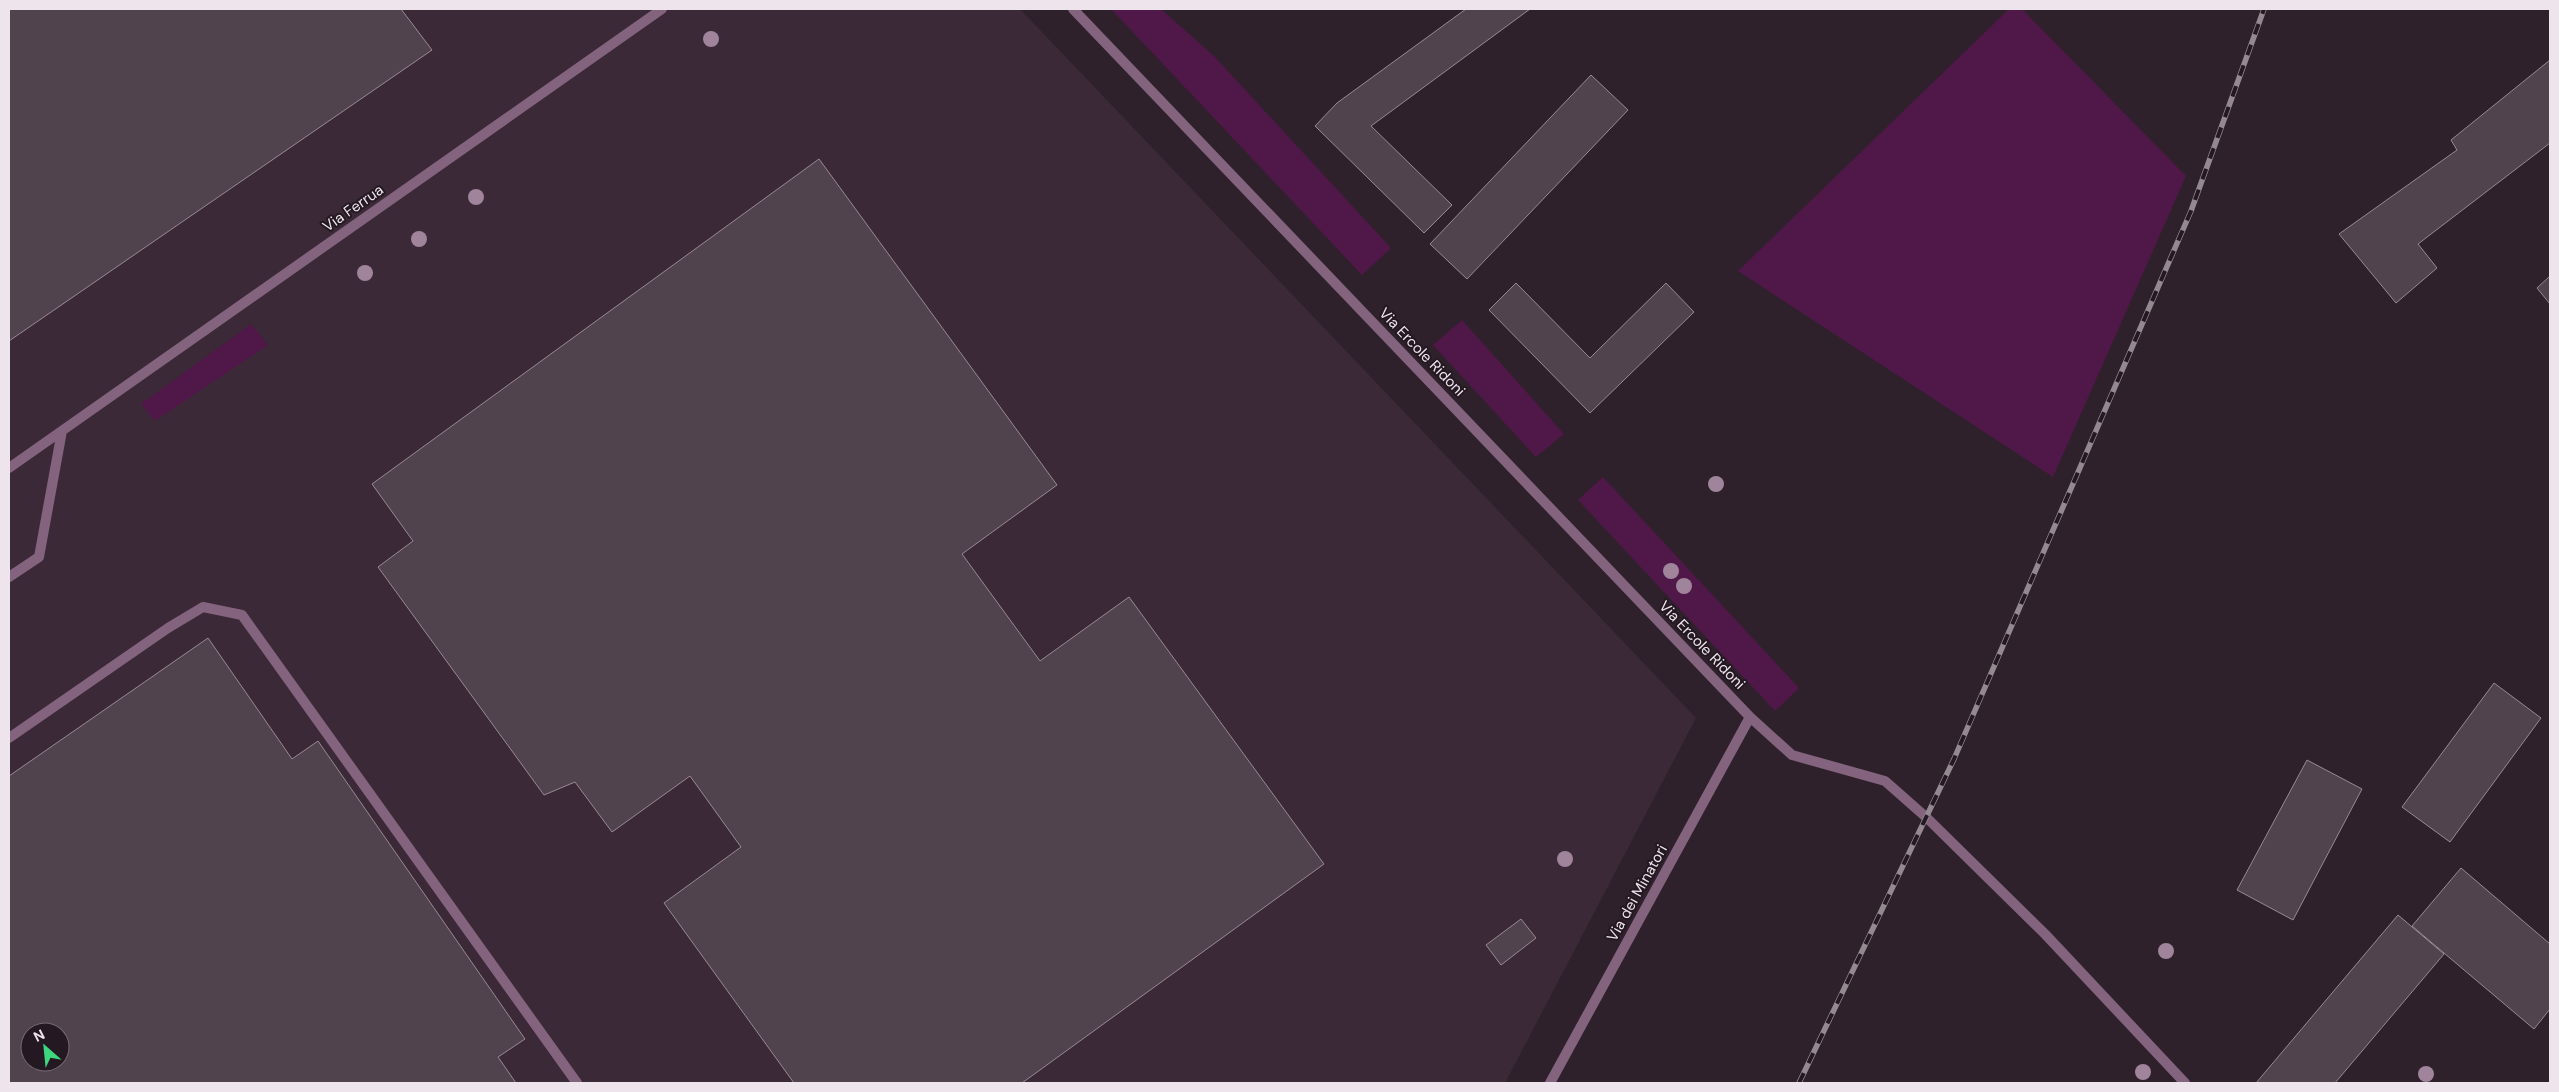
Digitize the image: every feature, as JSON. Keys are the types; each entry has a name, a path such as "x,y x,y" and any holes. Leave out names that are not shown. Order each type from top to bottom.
{"street":[{"name":"Via Ferrua","path":"9,468 662,9"},
{"name":"Via Ercole Ridoni","path":"1073,9 1750,717 1792,756 1885,781 1927,818 2045,934 2185,1083"},
{"path":"9,577 39,556 62,431"},
{"path":"9,738 168,628 203,607 242,615 576,1083"},
{"name":"Via dei Minatori","path":"1550,1083 1750,717"}],"shaded area":[{"path":"9,9 1020,9 1696,718 1505,1083 9,1083"},
{"path":"1111,9 1161,9 1214,56 1391,248 1362,275"},
{"path":"2009,9 2022,9 2186,176 2053,477 1738,271"},
{"path":"1462,320 1564,434 1536,457 1433,345"},
{"path":"251,324 268,345 155,421 141,404"},
{"path":"1603,477 1799,688 1775,711 1578,500"}],"building":[{"path":"9,9 401,9 432,50 9,341"},
{"path":"1466,9 1530,9 1371,126 1452,205 1424,233 1315,126 1337,103"},
{"path":"2550,60 2550,143 2418,244 2437,268 2396,303 2339,234 2457,150 2451,140"},
{"path":"1591,75 1628,110 1467,279 1430,244"},
{"path":"819,159 1057,485 962,554 1040,661 1129,597 1324,864 1022,1083 794,1083 664,903 741,847 690,776 612,832 575,782 544,795 378,567 413,541 372,484"},
{"path":"2550,276 2550,304 2537,288"},
{"path":"1516,283 1590,358 1666,283 1694,312 1590,413 1489,310"},
{"path":"208,638 292,759 318,741 525,1039 498,1057 516,1083 9,1083 9,776"},
{"path":"2494,683 2541,718 2450,842 2402,807"},
{"path":"2307,760 2362,789 2293,920 2237,890"},
{"path":"2461,868 2550,944 2550,1009 2534,1029 2412,926"},
{"path":"2398,915 2444,954 2335,1083 2256,1083"},
{"path":"1521,919 1536,938 1501,965 1486,945"}],"railway":[{"path":"1799,1083 1954,759 2191,211 2264,9"}]}
